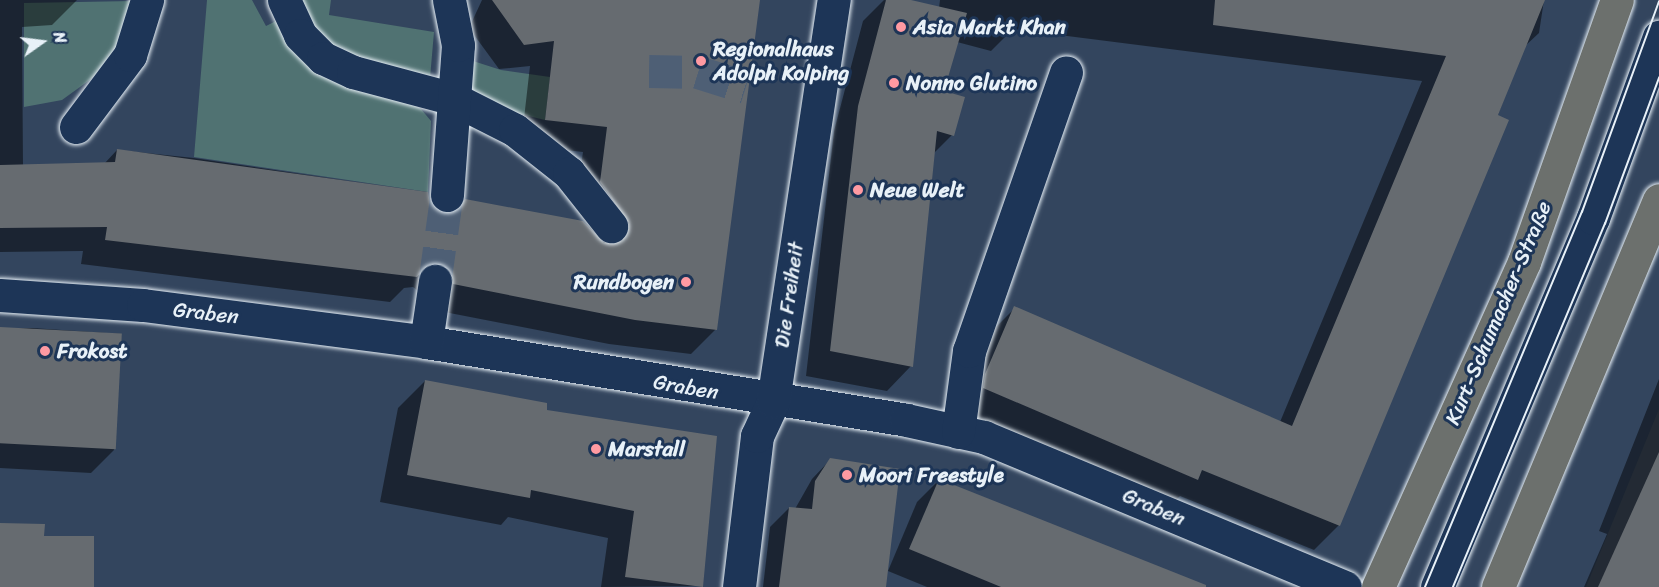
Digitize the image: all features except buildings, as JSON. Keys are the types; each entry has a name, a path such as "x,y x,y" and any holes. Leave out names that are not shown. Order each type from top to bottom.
{"main road":[{"name":"Kurt-Schumacher-Straße","path":"1378,587 1524,262 1617,0"},
{"path":"1498,587 1659,200"}],"street":[{"path":"76,127 130,55 147,0"},
{"path":"284,0 300,35 322,58 352,72 454,99 515,130 569,173 611,226"},
{"path":"447,195 458,45 450,0"},
{"name":"Die Freiheit","path":"739,587 757,436 773,401 834,0"},
{"path":"1437,587 1593,218 1659,37"},
{"path":"958,432 969,351 1066,72"},
{"path":"426,342 435,281"},
{"name":"Graben","path":"0,295 143,305 426,342 773,401 906,420 958,432 1033,457 1345,587"}],"shaded area":[{"path":"1659,409 1659,587 1586,587"}],"green space":[{"path":"207,0 252,0 266,26 278,20 301,57 333,81 404,98 421,109 431,121 428,192 194,157"},
{"path":"298,0 331,0 329,15 434,32 430,78 356,58 327,46 307,26"},
{"path":"133,1 126,32 102,71 62,100 24,107 24,3"},
{"path":"470,60 501,70 550,77 545,120 508,111 479,99 470,85"}],"tunnel":[{"path":"649,71 698,72 746,87"},
{"path":"435,281 447,195"}],"tram line":[{"path":"1425,587 1582,212 1659,2"},
{"path":"1453,587 1605,224 1659,78"}],"place":[{"name":"Asia Markt Khan","path":"901,27"},
{"name":"Regionalhaus Adolph Kolping","path":"701,61"},
{"name":"Nonno Glutino","path":"894,83"},
{"name":"Neue Welt","path":"858,190"},
{"name":"Rundbogen","path":"686,282"},
{"name":"Frokost","path":"45,351"},
{"name":"Marstall","path":"596,449"},
{"name":"Moori Freestyle","path":"847,475"}]}
